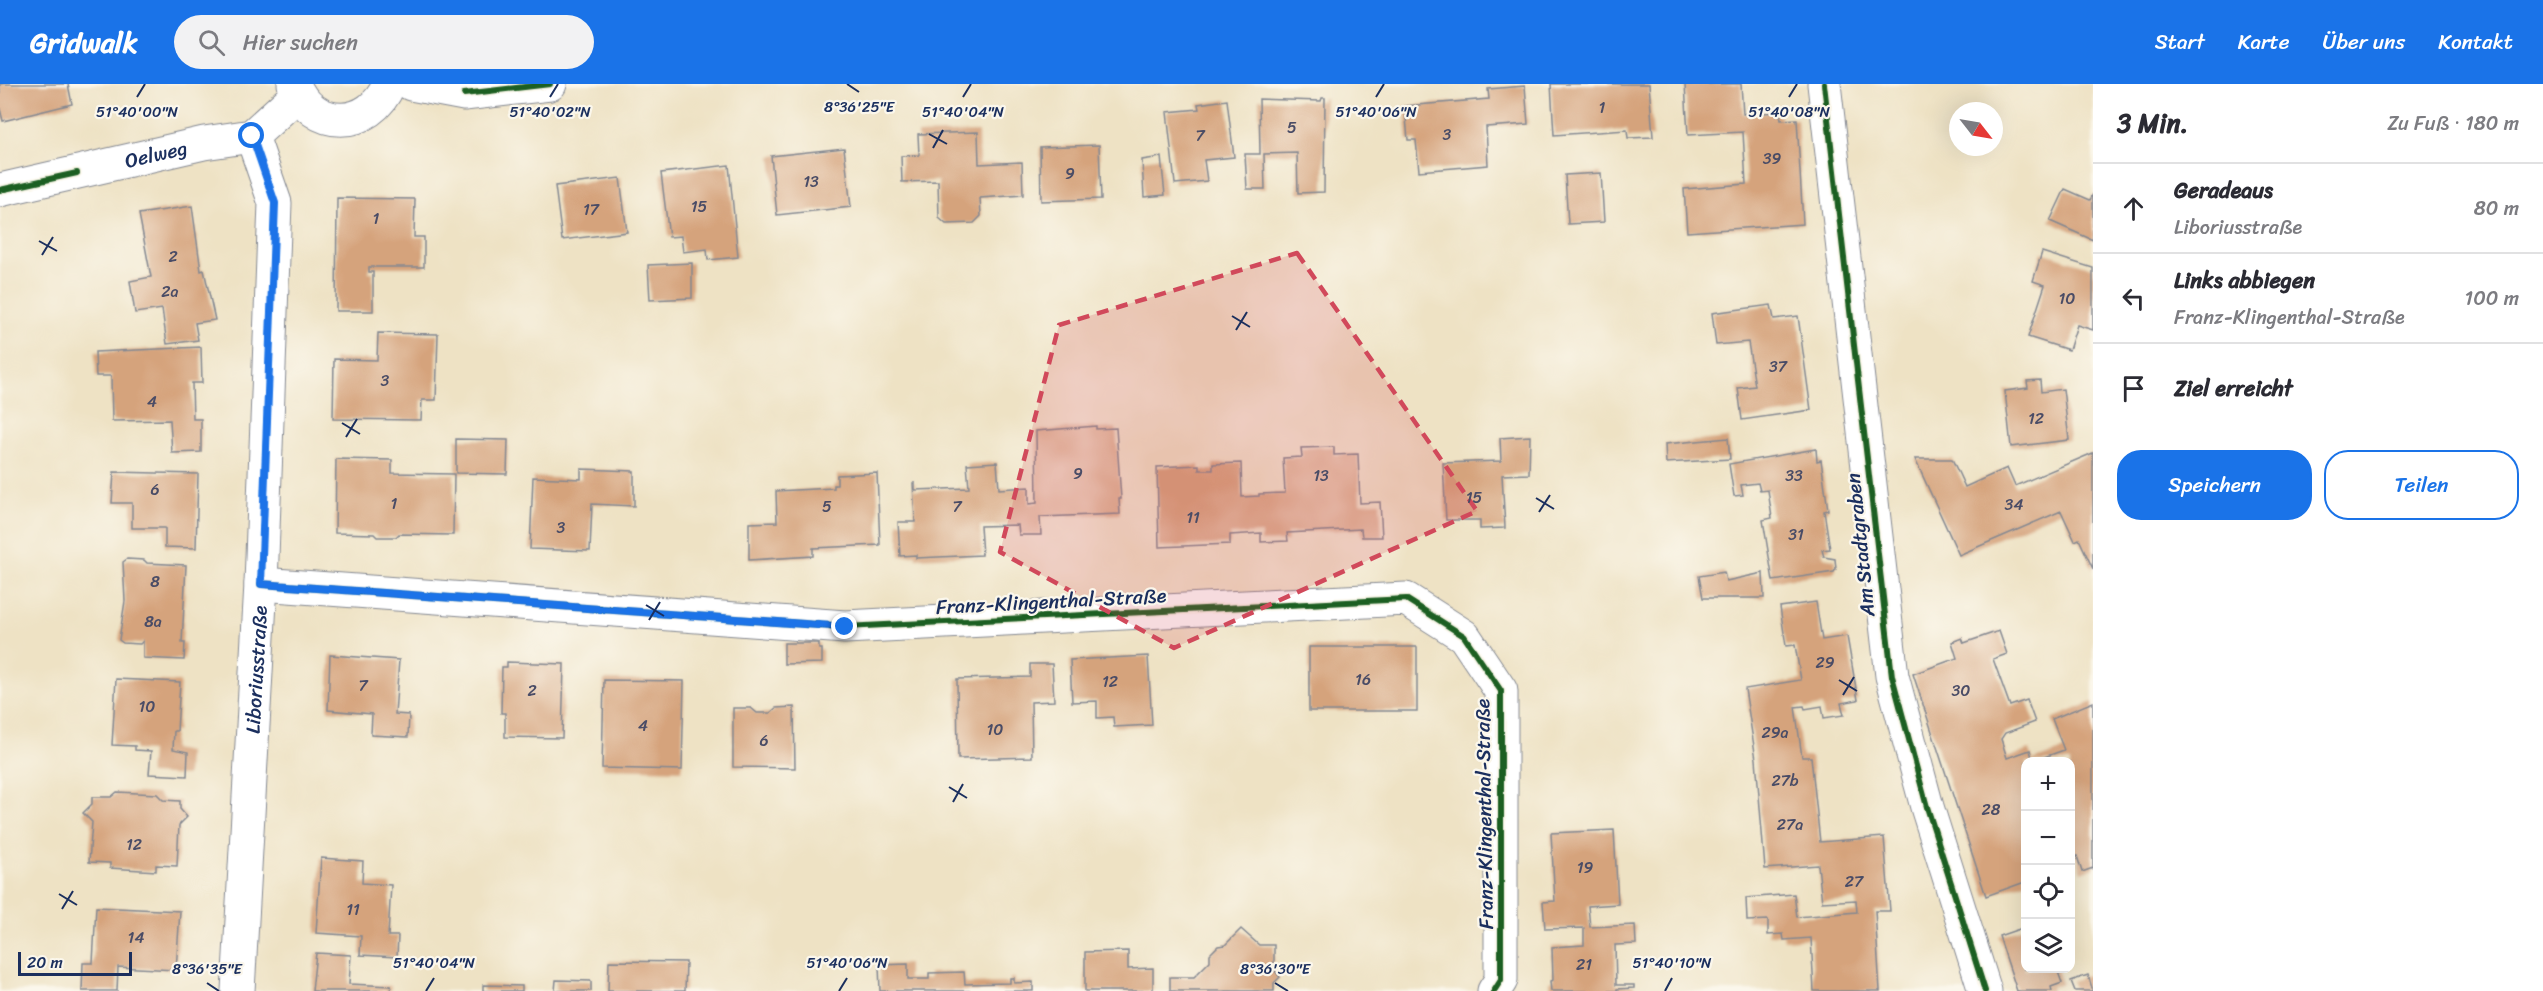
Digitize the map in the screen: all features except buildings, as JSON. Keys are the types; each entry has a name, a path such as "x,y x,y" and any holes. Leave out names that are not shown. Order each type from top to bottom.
{"street":[{"path":"252,136 296,89 307,106 318,114 332,119 348,120 363,115 376,105 388,84"},
{"path":"411,84 464,94 550,84"},
{"name":"Am Stadtgraben","path":"1824,84 1892,676 1927,807 1985,991"},
{"name":"Oelweg","path":"0,190 204,143 252,136"},
{"name":"Liboriusstraße","path":"237,991 261,584 275,203 252,136"},
{"name":"Franz-Klingenthal-Straße","path":"261,584 845,627 1406,599 1464,636 1501,692 1501,981 1494,991"}],"highlighted area":[{"path":"1297,253 1477,511 1174,648 1000,552 1059,325"}],"cycle path":[{"path":"464,94 550,84"},
{"path":"1824,84 1892,676 1927,807 1985,991"},
{"path":"0,190 77,173"},
{"path":"261,584 845,627 1406,599 1464,636 1501,691 1501,980 1494,991"}],"route":[{"path":"252,136 275,203 261,584 845,627"}]}
